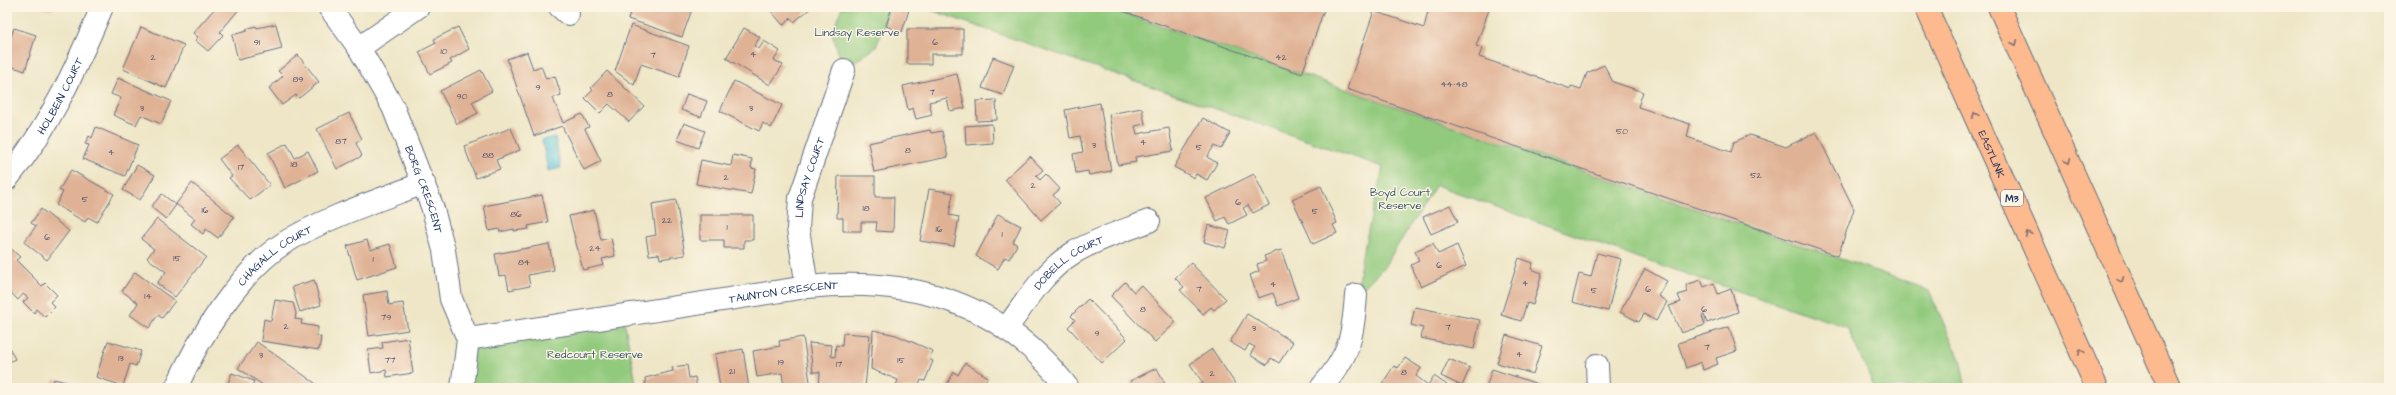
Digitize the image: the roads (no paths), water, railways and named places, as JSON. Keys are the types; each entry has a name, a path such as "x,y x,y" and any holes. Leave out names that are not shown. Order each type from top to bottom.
{"highway":[{"name":"EASTLINK","path":"1926,7 2097,388"},
{"path":"2000,7 2170,388"}],"street":[{"name":"HOLBEIN COURT","path":"7,179 34,143 58,105 102,7"},
{"name":"BORG CRESCENT","path":"329,7 359,48 393,107 424,183 444,250 451,299 468,339"},
{"path":"359,48 418,7"},
{"name":"LINDSAY COURT","path":"807,287 798,230 800,198 844,70"},
{"name":"CHAGALL COURT","path":"176,388 198,345 222,309 242,283 266,257 304,231 424,183"},
{"name":"DOBELL COURT","path":"1006,329 1043,279 1063,260 1095,242 1149,221"},
{"name":"TAUNTON CRESCENT","path":"468,339 807,287 856,283 914,290 960,305 1006,329 1041,358 1068,388"},
{"path":"1321,388 1347,350 1353,333 1356,295"},
{"path":"462,388 468,339"},
{"path":"1597,365 1598,388"}],"water":[{"path":"555,137 561,168 548,171 542,140"}],"park label":[{"name":"Lindsay Reserve","path":"857,32"},
{"name":"Boyd Court Reserve","path":"1400,198"},
{"name":"Redcourt Reserve","path":"595,354"}]}
